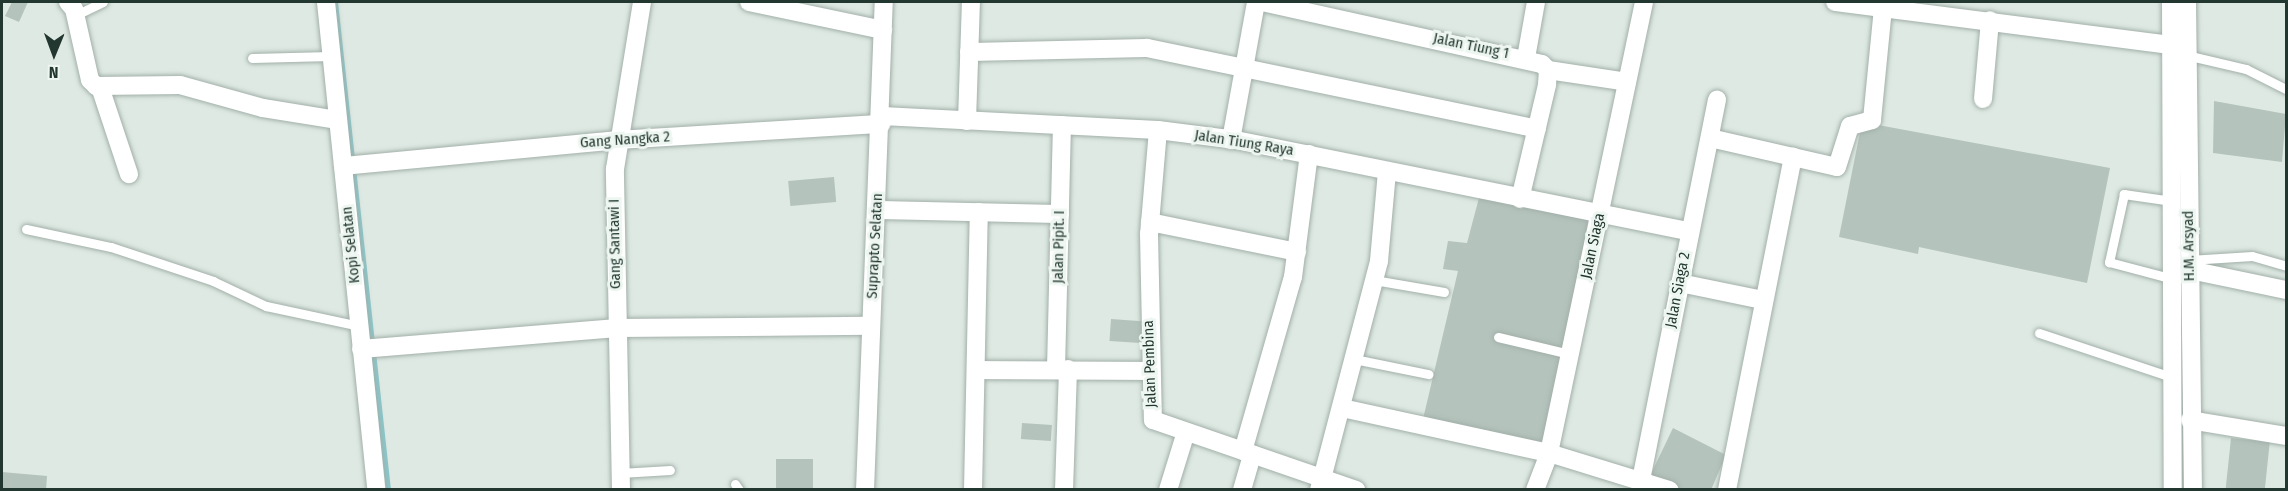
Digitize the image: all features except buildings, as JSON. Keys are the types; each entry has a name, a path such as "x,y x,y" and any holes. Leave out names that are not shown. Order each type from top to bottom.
{"street":[{"name":"Kopi Selatan","path":"326,2 338,120 355,164 359,326 371,347 376,489"},
{"name":"Gang Santawi I","path":"621,481 617,328 618,140 642,2"},
{"path":"749,2 884,30"},
{"name":"Suprapto Selatan","path":"865,489 870,326 882,120 884,2"},
{"path":"967,121 971,2"},
{"path":"1231,140 1256,2"},
{"name":"Jalan Tiung 1","path":"1262,2 1526,58 1548,70 1627,82"},
{"path":"1526,58 1536,2"},
{"name":"Jalan Siaga","path":"1535,489 1549,453 1644,2"},
{"path":"1835,2 1990,20 2179,50"},
{"name":"H.M. Arsyad","path":"2171,2 2179,50 2190,265 2190,420 2193,489"},
{"name":"H.M. Arsyad","path":"2172,489 2174,378 2172,201 2179,50 2187,2"},
{"path":"1710,138 1837,167 1850,126 1872,121 1883,7"},
{"path":"72,8 90,80 100,87 180,85 263,108 338,120"},
{"path":"1983,99 1990,20"},
{"path":"969,52 1147,48 1537,129"},
{"path":"1520,198 1537,129 1548,70"},
{"path":"100,87 129,174"},
{"name":"Jalan Siaga 2","path":"1641,480 1717,100"},
{"name":"Gang Nangka 2","path":"355,164 618,140 882,120"},
{"name":"Jalan Tiung Raya","path":"882,120 967,121 1158,130 1231,140 1309,154 1600,216 1689,231"},
{"name":"Jalan Pipit. I","path":"1062,125 1060,214 1065,489"},
{"name":"Jalan Pembina","path":"1158,130 1150,222 1149,371 1153,420 1247,452 1321,483 1356,489"},
{"path":"1242,489 1247,452 1297,252 1309,154"},
{"path":"1727,489 1793,156"},
{"path":"1321,483 1383,241 1387,172"},
{"path":"878,210 1060,214"},
{"path":"973,489 979,212"},
{"path":"1150,222 1297,252"},
{"path":"2190,265 2286,290"},
{"path":"1680,283 1763,300"},
{"path":"371,347 617,328 870,326"},
{"path":"976,370 1149,371"},
{"path":"1342,408 1549,453 1670,489"},
{"path":"2190,420 2286,436"},
{"path":"1168,489 1186,432"}],"lane":[{"path":"72,8 103,2"},
{"path":"2179,50 2246,69 2286,89"},
{"path":"252,58 331,56"},
{"path":"2172,201 2124,194 2109,262 2173,279"},
{"path":"26,229 111,247 213,281 266,306 359,326"},
{"path":"2190,265 2252,256 2286,266"},
{"path":"1374,280 1444,292"},
{"path":"2039,333 2174,378"},
{"path":"1498,337 1570,354"},
{"path":"1354,359 1428,374"},
{"path":"621,481 670,470"}],"waterway":[{"path":"335,2 388,490"}]}
